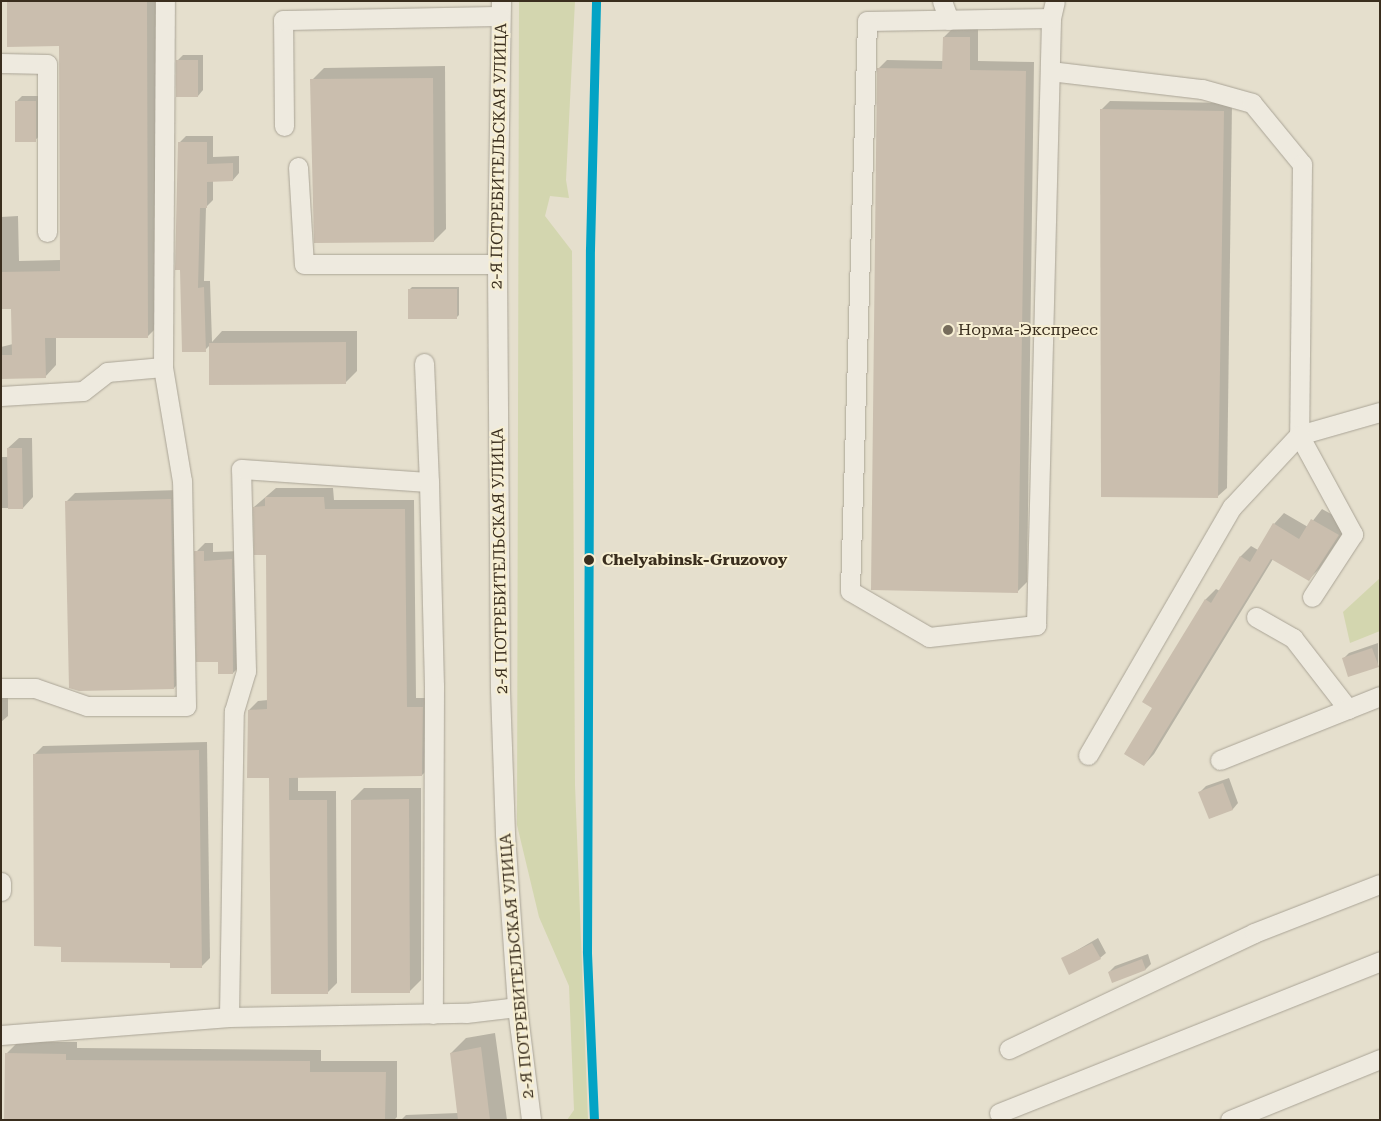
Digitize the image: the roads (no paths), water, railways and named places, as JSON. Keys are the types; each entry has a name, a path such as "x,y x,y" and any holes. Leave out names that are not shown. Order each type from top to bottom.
{"street":[{"path":"1,688 35,688 87,706 186,706 182,481 163,367 164,1"},
{"path":"942,1 948,20"},
{"path":"284,126 283,20 500,9"},
{"name":"2-Я ПОТРЕБИТЕЛЬСКАЯ УЛИЦА","path":"500,9 497,264 504,834 517,1007 531,1120"},
{"path":"1053,10 1036,625 929,637 850,591 867,21 948,20 1053,10"},
{"path":"1,63 47,64 47,232"},
{"path":"1050,71 1202,89 1252,103 1302,164 1299,435 1353,534 1312,597"},
{"path":"298,167 304,264 497,264"},
{"path":"424,363 434,686 433,1014"},
{"path":"1,396 83,391 107,372 163,367"},
{"path":"1088,755 1232,507 1299,435 1380,412"},
{"path":"229,1017 234,711 246,671 241,470 429,482"},
{"path":"1256,617 1293,638 1348,708"},
{"path":"1220,760 1380,696"},
{"path":"1,882 1,892"},
{"path":"1009,1049 1254,933 1380,884"},
{"path":"999,1113 1380,961"},
{"path":"1,1035 229,1017 433,1014 517,1007"},
{"path":"1230,1120 1380,1059"}],"place":[{"name":"Норма-Экспресс","path":"948,330"},
{"name":"Chelyabinsk-Gruzovoy","path":"589,560"}]}
